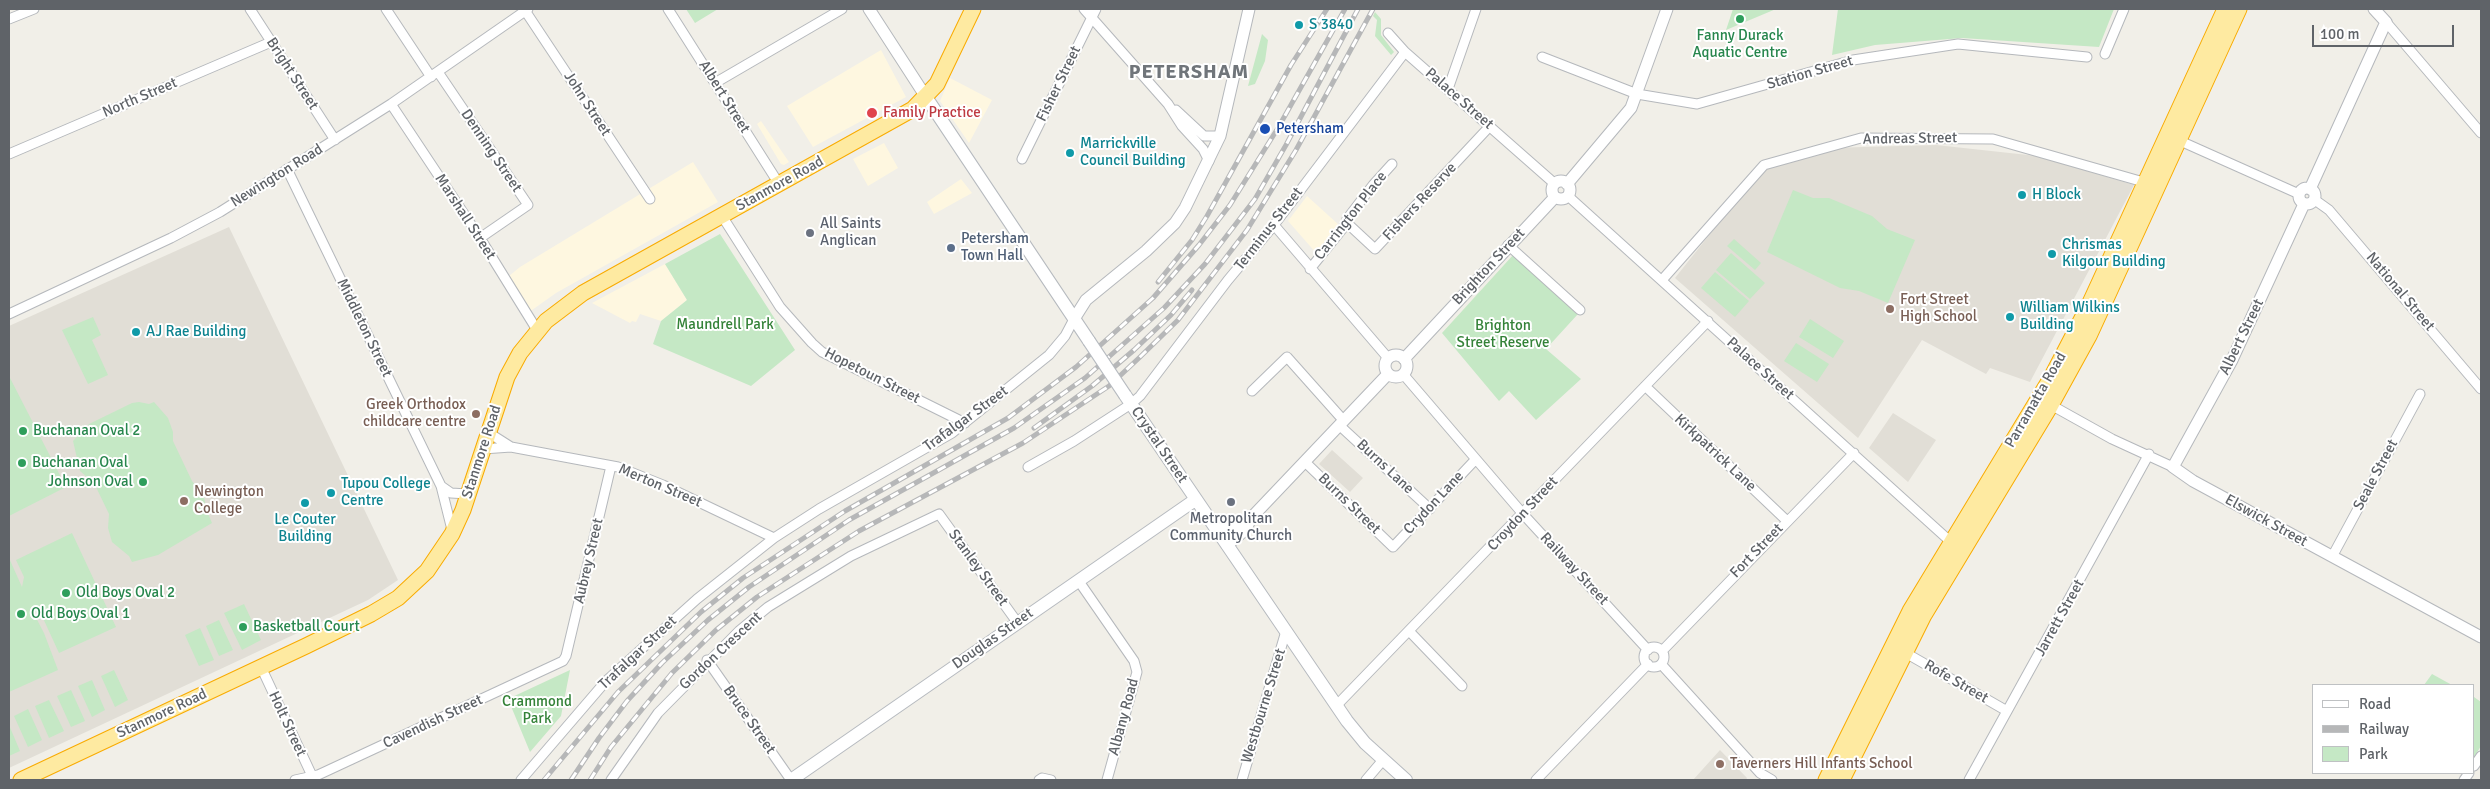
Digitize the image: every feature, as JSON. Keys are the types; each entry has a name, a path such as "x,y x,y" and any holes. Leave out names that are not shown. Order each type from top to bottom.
{"highway":[{"name":"Stanmore Road","path":"21,780 371,614 398,598 428,571 452,534 468,494 507,377 520,353 537,330 570,300 913,109 936,84 973,9"},
{"name":"Parramatta Road","path":"1826,780 1910,610 2051,378 2089,305 2147,183 2225,9"},
{"name":"Parramatta Road","path":"1842,780 1924,615 2050,405 2089,336 2239,9"}],"main road":[{"name":"Crystal Street","path":"926,97 1128,400 1336,706 1358,736 1406,780"},
{"name":"Douglas Street","path":"791,780 1196,500"}],"street":[{"path":"9,19 34,9"},
{"name":"Bright Street","path":"250,9 335,140"},
{"path":"386,9 434,75"},
{"name":"Newington Road","path":"9,314 171,238 220,212 391,104 526,9"},
{"name":"John Street","path":"526,9 650,200"},
{"name":"Albert Street","path":"668,9 779,184"},
{"path":"715,83 842,9"},
{"path":"869,9 926,97"},
{"path":"1084,9 1168,104 1204,136 1220,136"},
{"name":"Fisher Street","path":"1022,159 1096,9"},
{"name":"Trafalgar Street","path":"521,780 606,681 698,599 774,538 852,489 942,440 1054,351 1086,300 1136,260 1174,223 1185,208 1210,161 1220,136 1249,9"},
{"path":"1448,89 1476,9"},
{"path":"1567,184 1631,108 1667,9"},
{"path":"2105,54 2124,9"},
{"path":"2374,9 2481,133"},
{"name":"Albert Street","path":"2173,467 2232,360 2386,22"},
{"name":"Palace Street","path":"1388,33 1405,52 1555,184"},
{"name":"North Street","path":"9,154 271,42"},
{"name":"Station Street","path":"1542,57 1637,94 1697,104 1852,60 1958,44 2087,57"},
{"name":"Terminus Street","path":"1028,467 1074,441 1150,383 1228,280 1274,225 1405,52"},
{"name":"Denning Street","path":"434,75 528,205 480,238"},
{"name":"Marshall Street","path":"391,104 480,238 537,330"},
{"path":"1168,104 1182,126 1203,149 1210,161"},
{"name":"Fishers Reserve","path":"1347,223 1375,249 1490,126"},
{"name":"Andreas Street","path":"1662,280 1764,166 1861,138 1993,139 2147,183"},
{"name":"National Street","path":"2178,140 2307,197 2330,210 2481,388"},
{"name":"Carrington Place","path":"1310,269 1347,223 1347,219 1372,185 1392,164"},
{"name":"Middleton Street","path":"287,170 441,486 450,516 452,534"},
{"path":"1562,181 1567,184 1570,191 1568,196 1563,199 1555,197 1552,189 1555,184 1562,181"},
{"name":"Palace Street","path":"1568,196 1952,543"},
{"name":"Brighton Street","path":"1404,360 1508,245 1555,197"},
{"name":"Hopetoun Street","path":"722,216 780,307 822,352 965,423"},
{"path":"1274,225 1388,358"},
{"path":"1508,245 1580,310"},
{"name":"Croydon Street","path":"1336,706 1410,632 1708,321"},
{"path":"1398,356 1404,360 1406,369 1403,374 1394,377 1388,374 1385,366 1388,358 1398,356"},
{"name":"Burns Lane","path":"1252,391 1287,357 1341,423 1430,509"},
{"path":"1227,545 1245,530 1252,517 1388,374"},
{"name":"Railway Street","path":"1403,374 1475,460 1648,650"},
{"name":"Kirkpatrick Lane","path":"1644,386 1786,520"},
{"name":"Seale Street","path":"2332,555 2420,394"},
{"name":"Elswick Street","path":"2050,405 2112,439 2149,454 2193,481 2481,637"},
{"name":"Merton Street","path":"489,433 511,447"},
{"name":"Merton Street","path":"483,449 511,447 611,466 663,485 774,538"},
{"name":"Fort Street","path":"1662,651 1786,520 1854,453"},
{"name":"Jarrett Street","path":"1969,780 2149,454"},
{"name":"Crydon Lane","path":"1393,547 1475,460"},
{"name":"Burns Street","path":"1304,462 1393,547"},
{"name":"Aubrey Street","path":"566,656 611,466"},
{"path":"441,486 451,493 468,494"},
{"name":"Stanley Street","path":"939,514 1018,622"},
{"name":"Gordon Crescent","path":"611,780 658,713 707,660 739,631 776,602 851,556 939,514"},
{"path":"1216,529 1237,526 1252,517"},
{"name":"Albany Road","path":"1078,580 1134,661 1137,672 1107,780"},
{"name":"Westbourne Street","path":"1242,780 1286,632"},
{"path":"1410,632 1462,686"},
{"path":"1656,648 1662,651 1664,659 1661,664 1653,667 1648,664 1645,656 1648,650 1656,648"},
{"name":"Rofe Street","path":"1904,652 2007,711"},
{"name":"Cavendish Street","path":"295,780 313,778 559,664 566,656"},
{"name":"Bruce Street","path":"707,660 791,780"},
{"path":"1536,780 1648,664"},
{"path":"1661,664 1760,773 1772,780"},
{"name":"Holt Street","path":"261,667 313,778"},
{"path":"1366,780 1384,760"},
{"path":"1039,780 1042,778 1051,780"}],"shaded area":[{"path":"881,50 906,97 813,147 787,106"},
{"path":"950,78 992,100 969,143 940,101"},
{"path":"761,121 789,162 784,165 781,164 757,124"},
{"path":"884,143 898,168 868,186 853,159"},
{"name":"Fort Street High School","path":"1936,145 2037,156 2134,185 2030,382 1990,368 1986,374 1922,340 1858,438 1675,278 1761,170 1828,148"},
{"path":"693,162 718,202 556,293 525,315 503,281 520,267"},
{"path":"961,179 972,193 934,214 927,202"},
{"path":"1307,196 1339,225 1317,254 1288,221"},
{"name":"Newington College","path":"229,227 398,580 368,600 9,768 9,326"},
{"path":"665,264 687,300 661,321 640,314 636,322 632,321 630,323 592,303"},
{"path":"1893,413 1936,440 1908,482 1869,448"},
{"path":"1332,450 1363,478 1350,492 1319,464"},
{"name":"Taverners Hill Infants School","path":"1720,750 1747,778 1746,780 1693,780"}],"green space":[{"path":"686,9 718,9 695,23"},
{"name":"Fanny Durack Aquatic Centre","path":"1733,9 1776,9 1726,30"},
{"path":"1838,9 2114,9 2099,47 1962,38 1875,45 1832,55"},
{"path":"1375,12 1381,19 1381,35 1394,52 1391,55 1375,36 1377,20 1373,16"},
{"path":"1262,34 1268,40 1265,61 1255,84 1248,86"},
{"path":"1793,190 1813,198 1829,198 1872,216 1887,229 1915,240 1888,303 1859,291 1840,288 1767,252"},
{"name":"Maundrell Park","path":"720,234 795,350 751,386 653,344 661,321 687,300 665,264"},
{"path":"1734,239 1761,263 1755,270 1727,246"},
{"path":"1731,253 1765,283 1750,299 1716,270"},
{"name":"Brighton Street Reserve","path":"1514,254 1578,314 1546,349 1581,379 1536,420 1509,391 1499,401 1442,333"},
{"path":"1715,272 1749,301 1735,317 1701,288"},
{"path":"93,317 101,335 92,340 108,375 88,384 62,330"},
{"path":"1810,319 1844,341 1833,358 1799,337"},
{"path":"1796,343 1829,364 1817,382 1784,361"},
{"name":"Buchanan Oval 2","path":"9,376 66,487 9,516"},
{"name":"Johnson Oval","path":"154,402 168,418 173,432 173,441 192,481 204,496 206,509 212,523 158,555 132,562 129,556 112,542 108,528 109,514 94,483 80,471 73,441 89,424 132,403 149,404"},
{"name":"Old Boys Oval 2","path":"72,533 116,627 59,653 42,616 32,610 44,633 58,670 9,692 9,558 22,587 24,577 16,560"},
{"name":"Basketball Court","path":"244,604 261,640 242,650 224,613"},
{"path":"219,620 233,650 219,656 206,626"},
{"path":"200,628 214,660 199,666 185,635"},
{"path":"114,670 128,700 115,707 101,676"},
{"name":"Crammond Park","path":"570,670 561,716 530,752 508,699"},
{"path":"2432,674 2450,684 2425,684"},
{"path":"92,680 105,710 92,717 78,686"},
{"path":"71,690 85,721 71,727 57,696"},
{"path":"2475,698 2481,702 2481,746 2475,755"},
{"path":"49,700 64,731 49,738 35,706"},
{"path":"28,709 42,740 28,747 14,716"},
{"path":"9,725 20,751 9,756"}],"railway":[{"path":"1158,282 1192,240 1207,216 1291,65 1327,9"},
{"path":"544,780 618,692 701,612 743,578 845,511 1008,418 1076,367 1153,298 1199,245 1230,205 1278,128 1345,9"},
{"path":"571,780 627,701 662,663 708,620 749,587 849,520 1014,428 1085,378 1164,308 1205,264 1255,199 1286,145 1358,9"},
{"path":"590,780 611,747 672,673 716,630 757,597 859,531 1023,443 1109,386 1178,320 1247,230 1296,150 1373,9"},
{"path":"1034,428 1092,386 1134,350 1171,315 1192,290"}],"place":[{"name":"Fanny Durack Aquatic Centre","path":"1740,19"},
{"name":"S 3840","path":"1299,25"},
{"name":"Family Practice","path":"872,113"},
{"name":"Petersham","path":"1265,129"},
{"name":"Marrickville Council Building","path":"1070,153"},
{"name":"H Block","path":"2022,195"},
{"name":"All Saints Anglican","path":"810,233"},
{"name":"Petersham Town Hall","path":"951,248"},
{"name":"Chrismas Kilgour Building","path":"2052,254"},
{"name":"Fort Street High School","path":"1890,309"},
{"name":"William Wilkins Building","path":"2010,317"},
{"name":"AJ Rae Building","path":"136,332"},
{"name":"Greek Orthodox childcare centre","path":"476,414"},
{"name":"Buchanan Oval 2","path":"23,431"},
{"name":"Buchanan Oval","path":"22,463"},
{"name":"Johnson Oval","path":"143,482"},
{"name":"Tupou College Centre","path":"331,493"},
{"name":"Newington College","path":"184,501"},
{"name":"Metropolitan Community Church","path":"1231,502"},
{"name":"Le Couter Building","path":"305,503"},
{"name":"Old Boys Oval 2","path":"66,593"},
{"name":"Old Boys Oval 1","path":"21,614"},
{"name":"Basketball Court","path":"243,627"},
{"name":"Taverners Hill Infants School","path":"1720,764"}],"district":[{"name":"PETERSHAM","path":"1189,73"}]}
